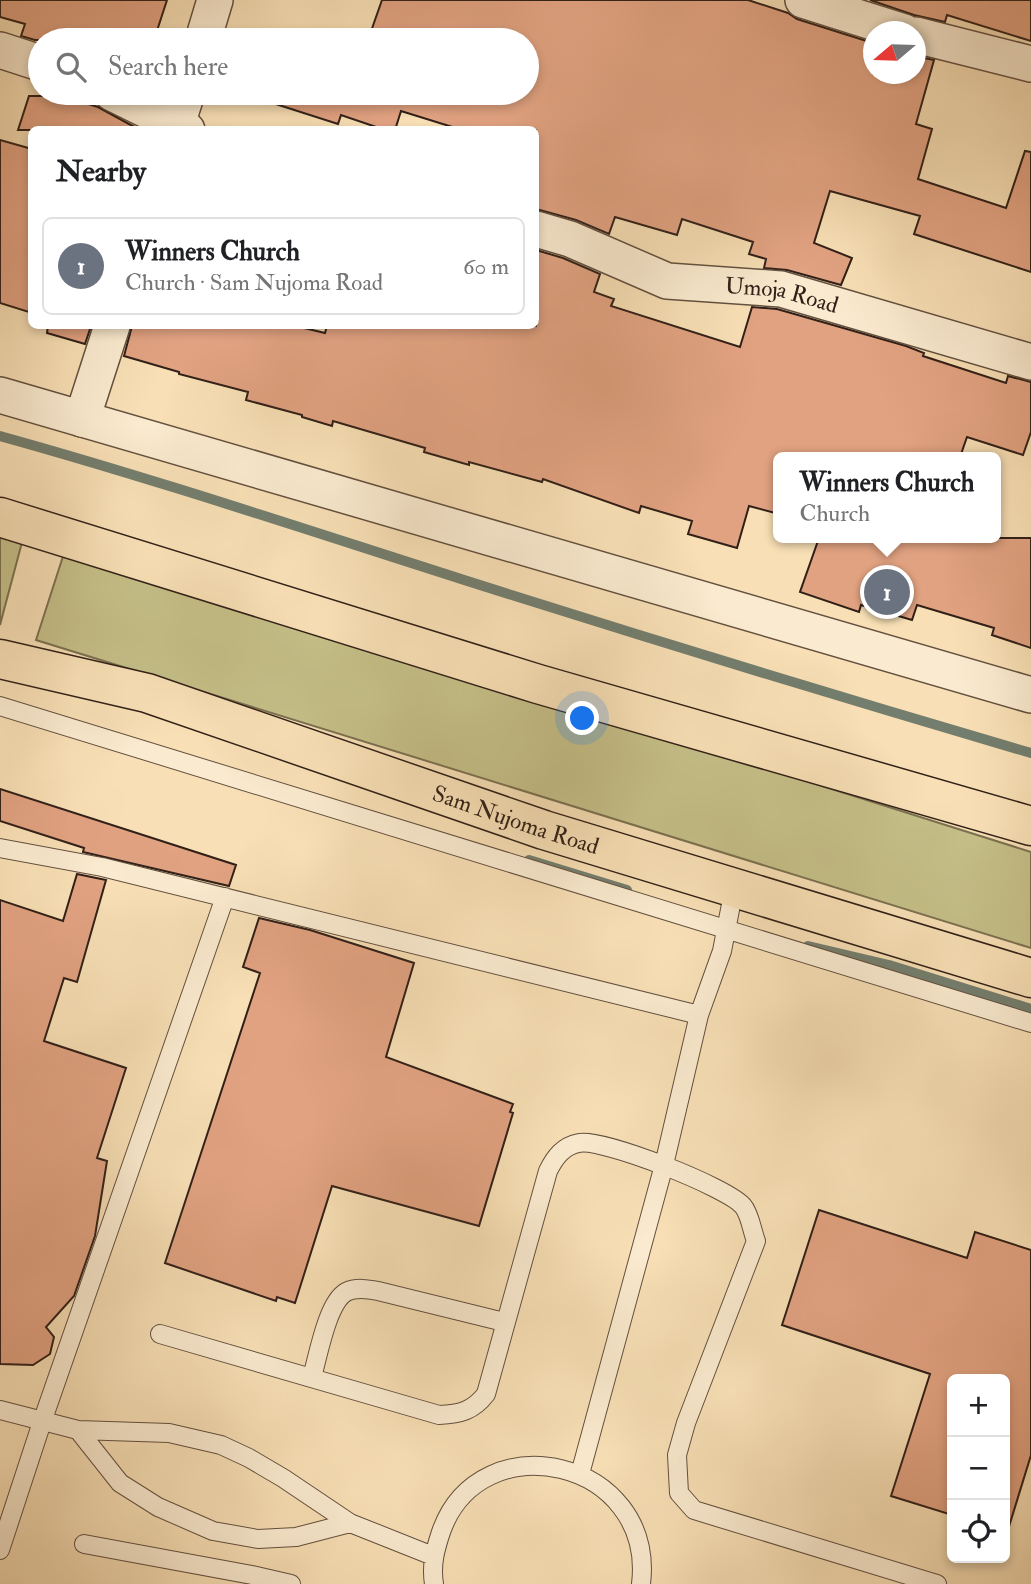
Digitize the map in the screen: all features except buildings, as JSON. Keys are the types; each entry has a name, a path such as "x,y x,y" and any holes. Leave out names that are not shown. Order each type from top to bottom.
{"main road":[{"path":"0,517 538,684 1031,826"},
{"name":"Sam Nujoma Road","path":"0,659 147,693 544,830 1031,978"},
{"path":"0,665 147,693"}],"street":[{"path":"207,28 215,0"},
{"path":"803,0 869,21"},
{"path":"926,38 1031,65"},
{"path":"0,50 28,59"},
{"path":"135,105 176,126"},
{"path":"180,126 185,105"},
{"name":"Umoja Road","path":"539,230 570,239 667,281 781,289 1031,362"},
{"path":"82,419 111,329"},
{"path":"0,395 1031,695"}],"lane":[{"path":"0,706 1031,1023"},
{"path":"0,848 102,867 699,1015"},
{"path":"580,1474 664,1165 699,1015 722,951 734,889"},
{"path":"0,1550 225,897"},
{"path":"160,1334 439,1415 457,1415 476,1407 486,1394 548,1171 558,1154 575,1144 589,1143 664,1165 716,1189 744,1206 756,1241 686,1423 677,1455 680,1493 694,1510 937,1584"},
{"path":"312,1377 333,1307 345,1292 360,1288 378,1291 505,1322"},
{"path":"0,1410 78,1430 169,1433 220,1445 283,1478 351,1523 433,1556"},
{"path":"78,1430 120,1483 158,1507 213,1531 258,1539 296,1537 351,1523"},
{"path":"434,1584 433,1556 446,1520 464,1495 489,1476 519,1467 550,1466 580,1474 605,1490 626,1512 638,1539 643,1568 641,1584"},
{"path":"84,1544 291,1584"}],"shaded area":[{"path":"0,524 25,531 0,625"},
{"path":"66,547 1031,852 1031,948 36,640"}],"waterway":[{"path":"0,436 173,487 674,646 1031,753"},
{"path":"529,860 627,890"},
{"path":"808,946 889,965 1031,1009"}],"place":[{"name":"Winners Church","path":"887,592"}]}
